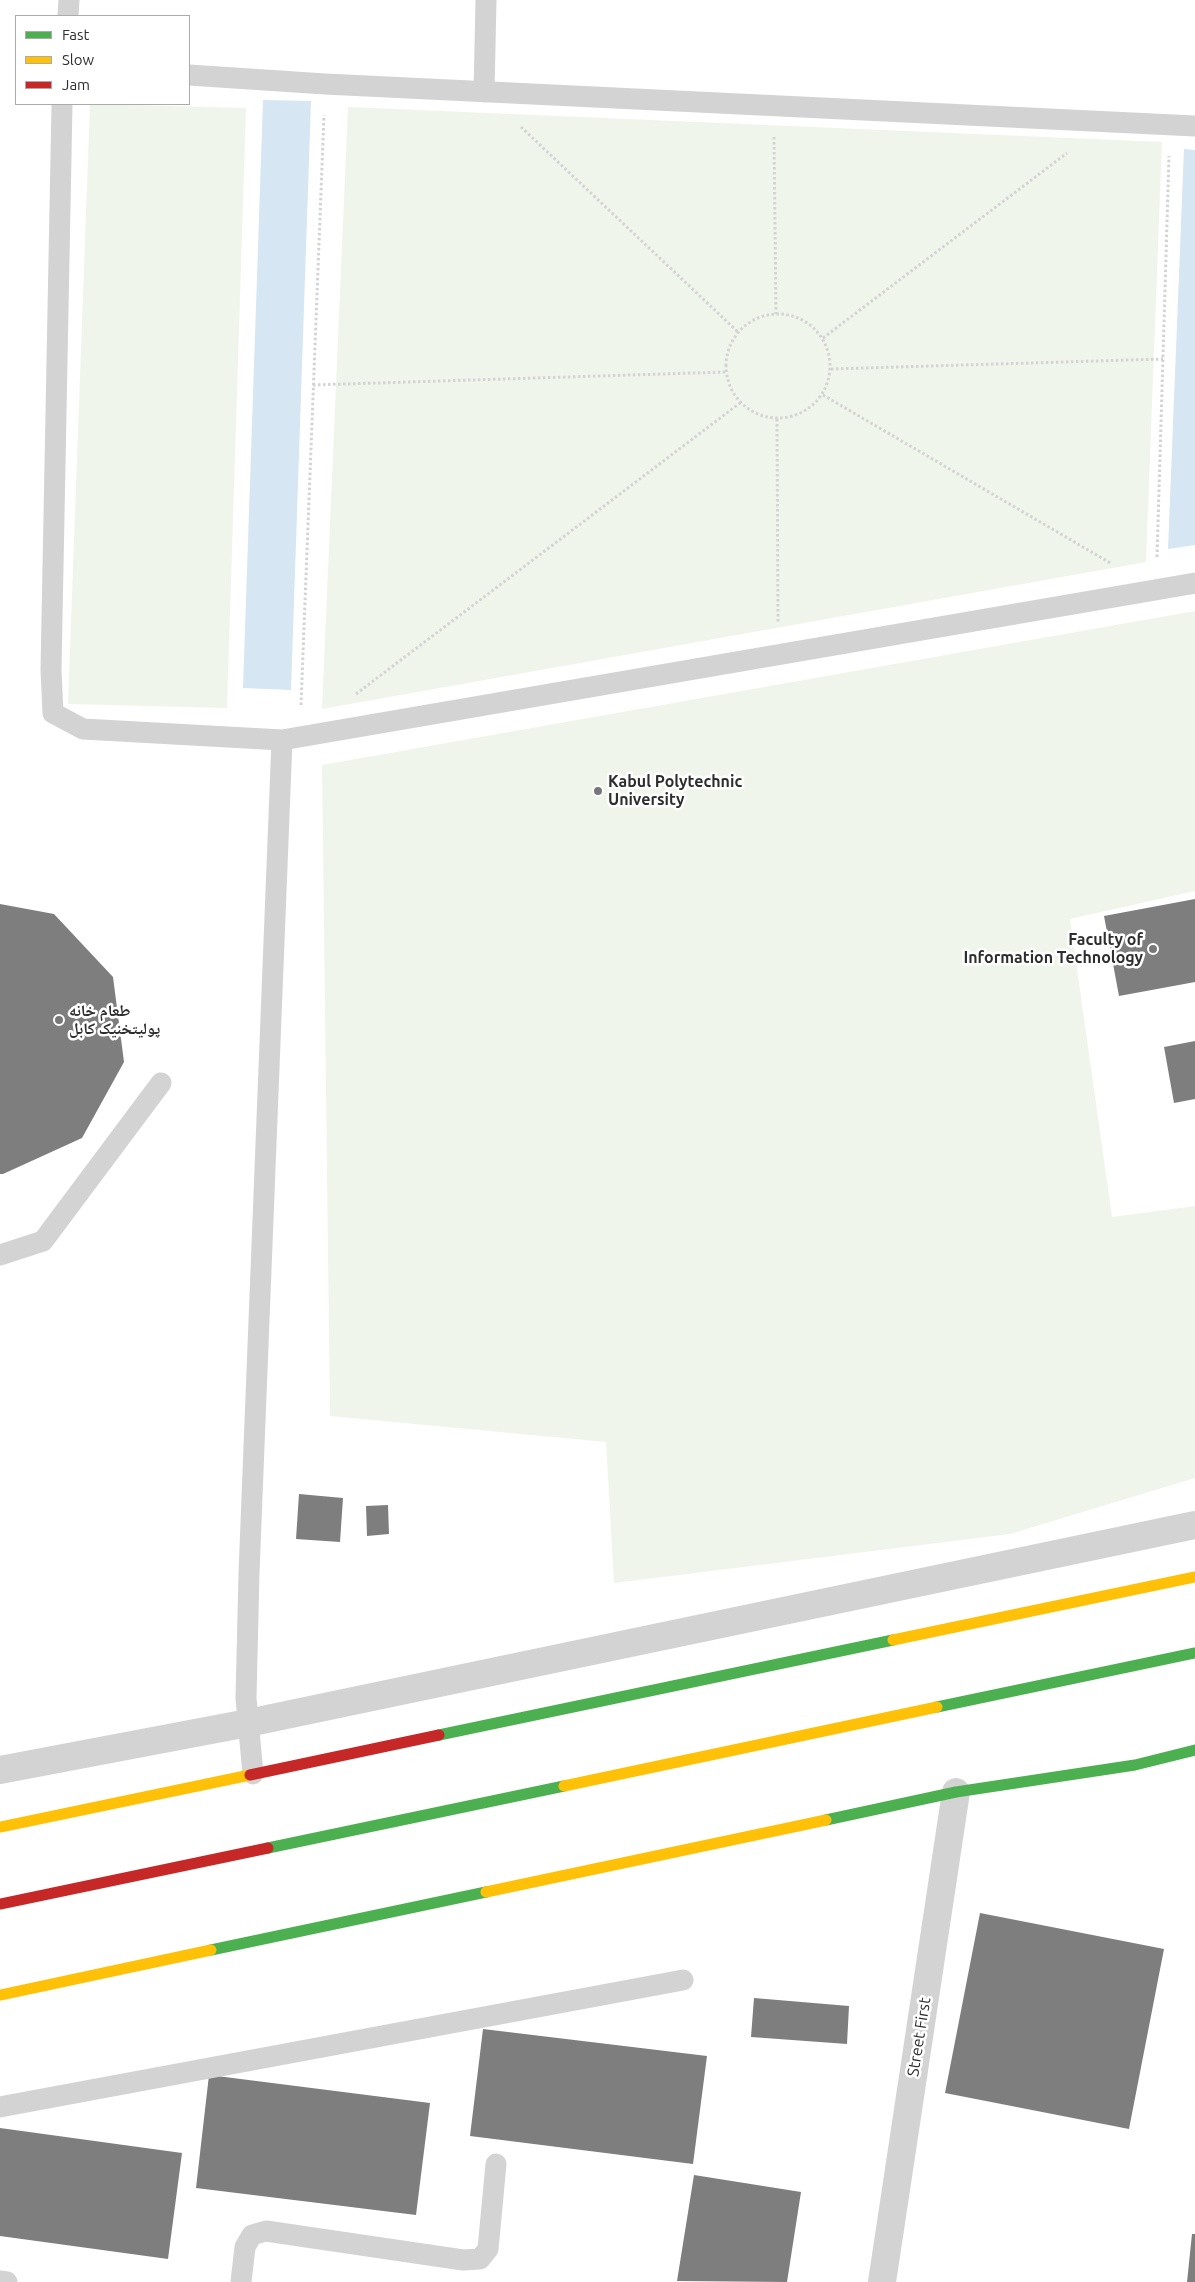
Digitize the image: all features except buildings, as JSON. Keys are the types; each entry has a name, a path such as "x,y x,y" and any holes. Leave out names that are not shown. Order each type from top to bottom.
{"main road":[{"path":"0,1827 1195,1577"},
{"path":"0,1904 1195,1653"},
{"path":"0,1995 956,1792 1135,1765 1195,1750"}],"street":[{"path":"0,1770 248,1723 1195,1525"},
{"name":"Street First","path":"882,2282 956,1792"}],"lane":[{"path":"68,15 69,0"},
{"path":"484,92 486,0"},
{"path":"190,75 325,84 1195,126"},
{"path":"62,105 51,670 53,714 84,729 291,738 1195,583"},
{"path":"253,1774 246,1698 249,1573 291,738"},
{"path":"0,1255 43,1241 161,1083"},
{"path":"0,2107 683,1980"},
{"path":"241,2282 245,2247 252,2235 266,2231 463,2260 480,2259 488,2249 496,2164"},
{"path":"0,2281 7,2282"}],"path":[{"path":"291,738 313,386 325,84"},
{"path":"484,92 738,332"},
{"path":"774,106 776,314"},
{"path":"823,338 1107,122"},
{"path":"822,395 1156,589 1170,125"},
{"path":"776,314 796,316 812,326 823,338 830,353 831,369 829,383 822,395 811,407 797,416 777,419 752,412 740,403 730,388 726,372 728,351 738,332 750,322 764,316 776,314"},
{"path":"831,369 1163,359"},
{"path":"313,386 726,372"},
{"path":"355,695 740,403"},
{"path":"777,419 779,654"}],"shaded area":[{"path":"90,105 246,108 227,708 68,704"},
{"path":"348,107 1162,142 1146,562 322,709"},
{"path":"1195,611 1195,891 1070,919 1112,1217 1195,1206 1195,1478 1010,1534 614,1583 606,1442 330,1416 322,765"}],"water":[{"path":"263,100 311,101 291,690 243,688"},
{"path":"1184,149 1195,150 1195,545 1168,549"}],"traffic: fast":[{"path":"439,1735 893,1640"},
{"path":"937,1707 1195,1653"},
{"path":"826,1820 956,1792 1135,1765 1195,1750"},
{"path":"268,1848 564,1786"},
{"path":"211,1950 486,1892"}],"traffic: slow":[{"path":"893,1640 1195,1577"},
{"path":"564,1786 937,1707"},
{"path":"0,1827 250,1775"},
{"path":"486,1892 826,1820"},
{"path":"0,1995 211,1950"}],"traffic: jam":[{"path":"250,1775 439,1735"},
{"path":"0,1904 268,1848"}],"place":[{"name":"Kabul Polytechnic University","path":"598,791"},
{"name":"Faculty of Information Technology","path":"1153,949"},
{"name":"طعام خانه پولیتخنیک کابل","path":"59,1020"}]}
